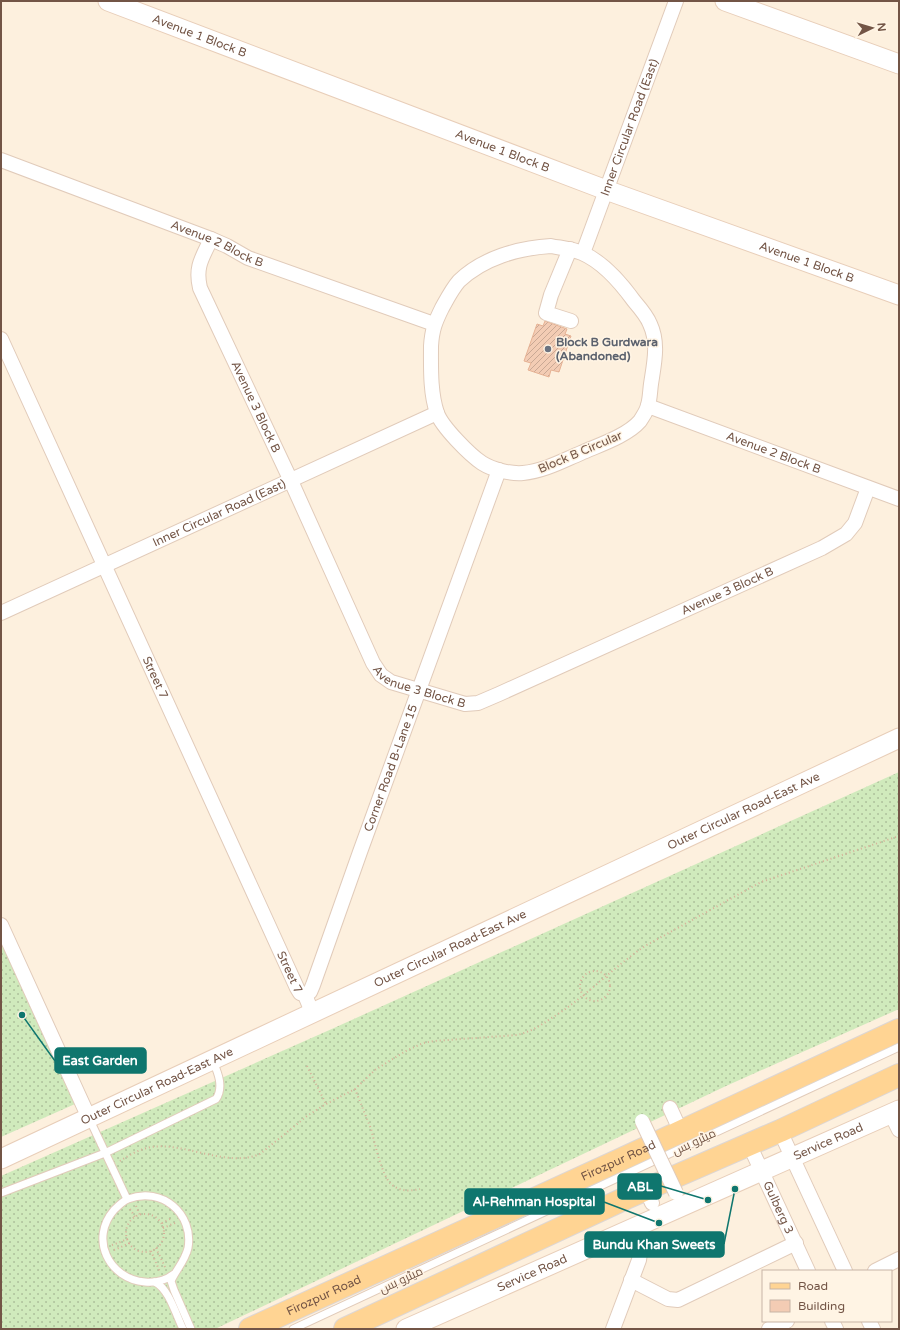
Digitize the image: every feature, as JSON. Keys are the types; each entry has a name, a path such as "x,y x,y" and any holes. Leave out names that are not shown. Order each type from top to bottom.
{"main road":[{"name":"Firozpur Road","path":"250,1329 681,1132 899,1030"},
{"path":"345,1329 649,1196 749,1144 899,1075"}],"street":[{"name":"Avenue 1 Block B","path":"108,1 606,190 899,296"},
{"name":"Inner Circular Road (East)","path":"571,321 546,313 551,295 576,251 606,190 676,1"},
{"path":"725,1 899,64"},
{"path":"762,1 899,50"},
{"name":"Avenue 2 Block B","path":"1,160 227,246 248,258 434,324"},
{"name":"Avenue 3 Block B","path":"211,240 198,268 197,277 200,288 291,481 373,663 381,676 391,682 465,704 478,703 822,548 846,534 855,524 868,488"},
{"name":"Block B Circular","path":"551,246 576,251 607,269 624,287 650,324 655,338 656,352 648,406 639,422 630,430 539,471 521,473 499,470 482,463 462,445 444,426 437,413 431,364 434,324 448,297 459,282 477,268 496,257 536,247 551,246"},
{"name":"Street 7","path":"1,339 297,988 300,993 305,995 312,1012"},
{"name":"Avenue 2 Block B","path":"648,406 899,499"},
{"name":"Inner Circular Road (East)","path":"1,613 437,413"},
{"name":"Corner Road B-Lane 15","path":"305,995 310,992 313,985 499,470"},
{"name":"Outer Circular Road-East Ave","path":"1,1159 213,1061 312,1012 899,738"},
{"path":"1,925 90,1118"},
{"path":"670,1108 681,1132"},
{"path":"895,1112 899,1130"},
{"name":"Service Road","path":"406,1329 895,1112"},
{"path":"642,1121 676,1193"},
{"path":"780,1131 845,1270"},
{"name":"Gulberg 3","path":"749,1144 808,1270"},
{"path":"613,1329 639,1260 641,1246 637,1226"},
{"path":"631,1280 668,1299 678,1300 796,1243"},
{"path":"877,1270 899,1259"},
{"path":"769,1329 785,1322"}],"lane":[{"name":"میٹرو بس","path":"293,1329 899,1048"},
{"path":"1,1194 105,1153 216,1099 220,1093 219,1075 213,1061"},
{"path":"90,1118 127,1199"},
{"path":"139,1196 154,1196 167,1201 178,1210 184,1219 189,1236 188,1250 182,1263 169,1277 155,1282 137,1281 127,1278 118,1272 111,1264 105,1251 103,1234 110,1214 117,1206 127,1199 139,1196"},
{"path":"169,1277 172,1281 174,1290 191,1329"},
{"path":"155,1282 166,1290 183,1329"}],"path":[{"path":"111,1166 130,1155 151,1147 175,1148 235,1159 253,1157 260,1154 285,1133 326,1104 355,1089 375,1070 422,1043 449,1039 517,1035 527,1033 568,1009 628,958 645,946 761,882 899,836"},
{"path":"592,971 598,971 607,976 610,981 610,991 603,999 593,1001 588,1000 583,996 580,986 583,976 592,971"},
{"path":"307,1066 326,1104"},
{"path":"355,1089 371,1129 384,1171 390,1183 399,1190 420,1189"},
{"path":"145,1214 154,1217 161,1223 163,1228 162,1242 151,1251 141,1251 133,1247 128,1239 128,1225 140,1215 145,1214"},
{"path":"163,1228 184,1219"},
{"path":"105,1251 128,1239"},
{"path":"105,1251 130,1243"},
{"path":"156,1248 169,1277"},
{"path":"151,1251 169,1277"}],"green space":[{"path":"899,772 899,1009 726,1086 215,1329 1,1329 1,1176 334,1028"},
{"path":"1,930 84,1100 1,1137"}],"building":[{"name":"Block B Gurdwara (Abandoned)","path":"545,321 567,329 565,334 571,336 559,372 551,370 549,377 528,370 531,363 524,361 537,324 543,326"}],"place":[{"name":"Block B Gurdwara (Abandoned)","path":"548,349"},
{"name":"East Garden","path":"22,1015"},
{"name":"Bundu Khan Sweets","path":"735,1189"},
{"name":"ABL","path":"708,1200"},
{"name":"Al-Rehman Hospital","path":"659,1223"}]}
